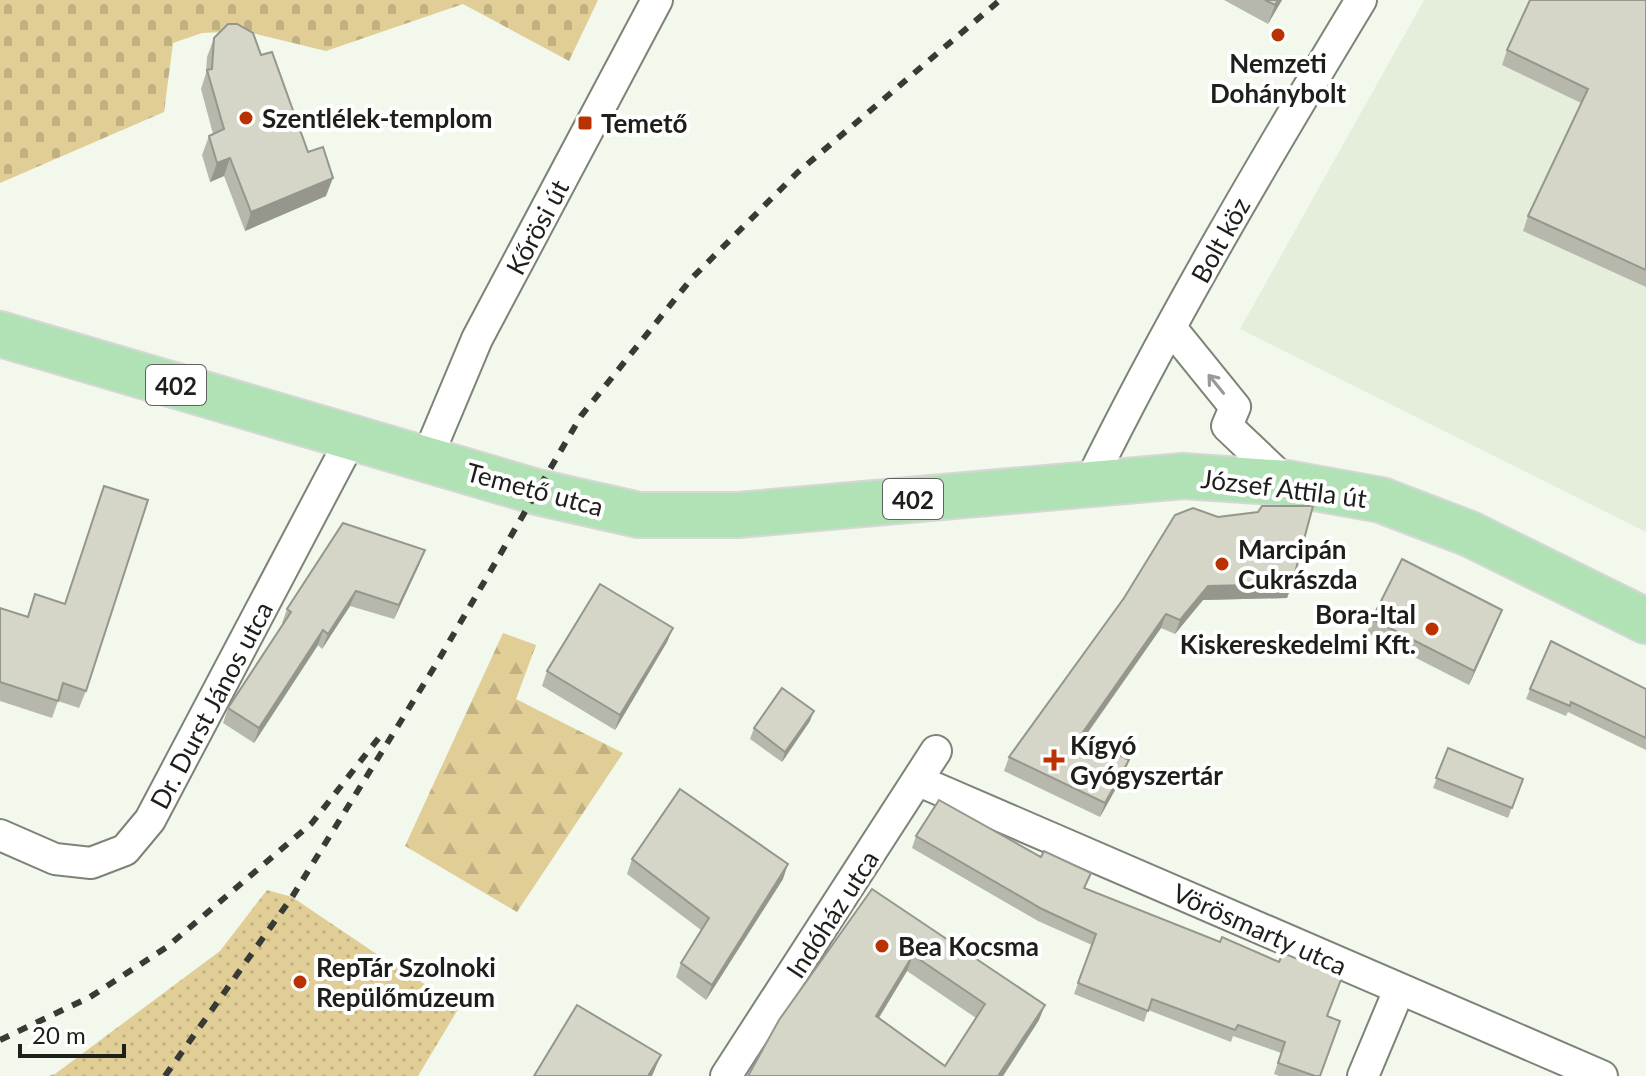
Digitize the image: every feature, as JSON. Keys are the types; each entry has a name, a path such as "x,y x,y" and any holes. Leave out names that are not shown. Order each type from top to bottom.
{"main road":[{"name":"Temető utca","path":"0,334 537,492 639,515 738,515 1088,486"},
{"name":"József Attila út","path":"1088,486 1183,476 1287,483 1381,500 1470,534 1646,621"}],"street":[{"name":"Kőrösi út","path":"427,458 477,339 657,0"},
{"name":"Bolt köz","path":"1088,486 1171,328 1299,102 1361,0"},
{"path":"1171,328 1235,407 1227,426 1287,483"},
{"name":"Dr. Durst János utca","path":"0,835 55,859 91,863 125,850 150,820 352,437"},
{"name":"Indóház utca","path":"726,1076 936,751"},
{"name":"Vörösmarty utca","path":"919,781 1602,1076"},
{"path":"1363,1076 1399,990"}],"shaded area":[{"path":"1424,0 1646,0 1646,532 1240,329"}],"green space":[{"path":"0,0 598,0 569,61 463,4 326,51 244,31 202,33 173,43 164,112 0,183"},
{"path":"503,633 536,645 516,699 623,753 517,912 405,846"},
{"name":"RepTár Szolnoki Repülőmúzeum","path":"267,890 292,897 460,1006 418,1076 48,1076 55,1074 220,951"}],"building":[{"path":"1530,0 1646,0 1646,270 1528,216 1588,89 1507,50"},
{"name":"Szentlélek-templom","path":"228,24 237,24 253,33 261,55 272,52 308,152 323,147 333,178 251,212 230,158 217,163 209,136 224,129 207,70 212,69 214,38"},
{"path":"104,486 148,500 86,691 63,683 58,701 0,682 0,608 28,617 35,594 65,604"},
{"path":"1262,506 1313,506 1292,584 1208,586 1180,620 1166,614 1081,735 1129,760 1105,803 1009,757 1124,598 1175,515 1193,508 1218,517 1258,512"},
{"path":"343,523 425,550 399,605 356,591 328,634 323,630 259,728 228,708 291,612 287,609"},
{"name":"Bora-Ital Kiskereskedelmi Kft.","path":"1402,559 1502,610 1474,671 1372,619"},
{"path":"600,584 673,628 620,715 547,671"},
{"path":"1551,641 1646,689 1646,738 1571,702 1570,706 1530,689"},
{"path":"782,688 814,711 785,752 754,728"},
{"path":"1448,748 1523,779 1512,808 1436,778"},
{"path":"680,789 788,864 712,985 681,963 709,918 632,859"},
{"path":"939,800 1041,857 1044,851 1091,873 1084,888 1220,942 1222,937 1279,962 1283,953 1342,977 1327,1016 1340,1021 1320,1076 1278,1063 1285,1042 1238,1025 1235,1030 1152,999 1148,1011 1078,983 1096,934 1042,909 916,836"},
{"path":"872,889 1045,1005 998,1076 748,1076 779,1020","holes":["913,955 985,1004 945,1066 876,1016"]},
{"path":"577,1005 661,1055 648,1076 534,1076"}],"railway":[{"path":"165,1076 292,897 435,666 581,416 692,278 797,173 1000,0"},
{"path":"0,1040 90,997 167,947 312,823 381,735"}],"place":[{"name":"Nemzeti Dohánybolt","path":"1278,35"},
{"name":"Szentlélek-templom","path":"246,118"},
{"name":"Temető","path":"585,123"},
{"name":"Marcipán Cukrászda","path":"1222,564"},
{"name":"Bora-Ital Kiskereskedelmi Kft.","path":"1432,629"},
{"name":"Kígyó Gyógyszertár","path":"1054,760"},
{"name":"Bea Kocsma","path":"882,946"},
{"name":"RepTár Szolnoki Repülőmúzeum","path":"300,982"}]}
